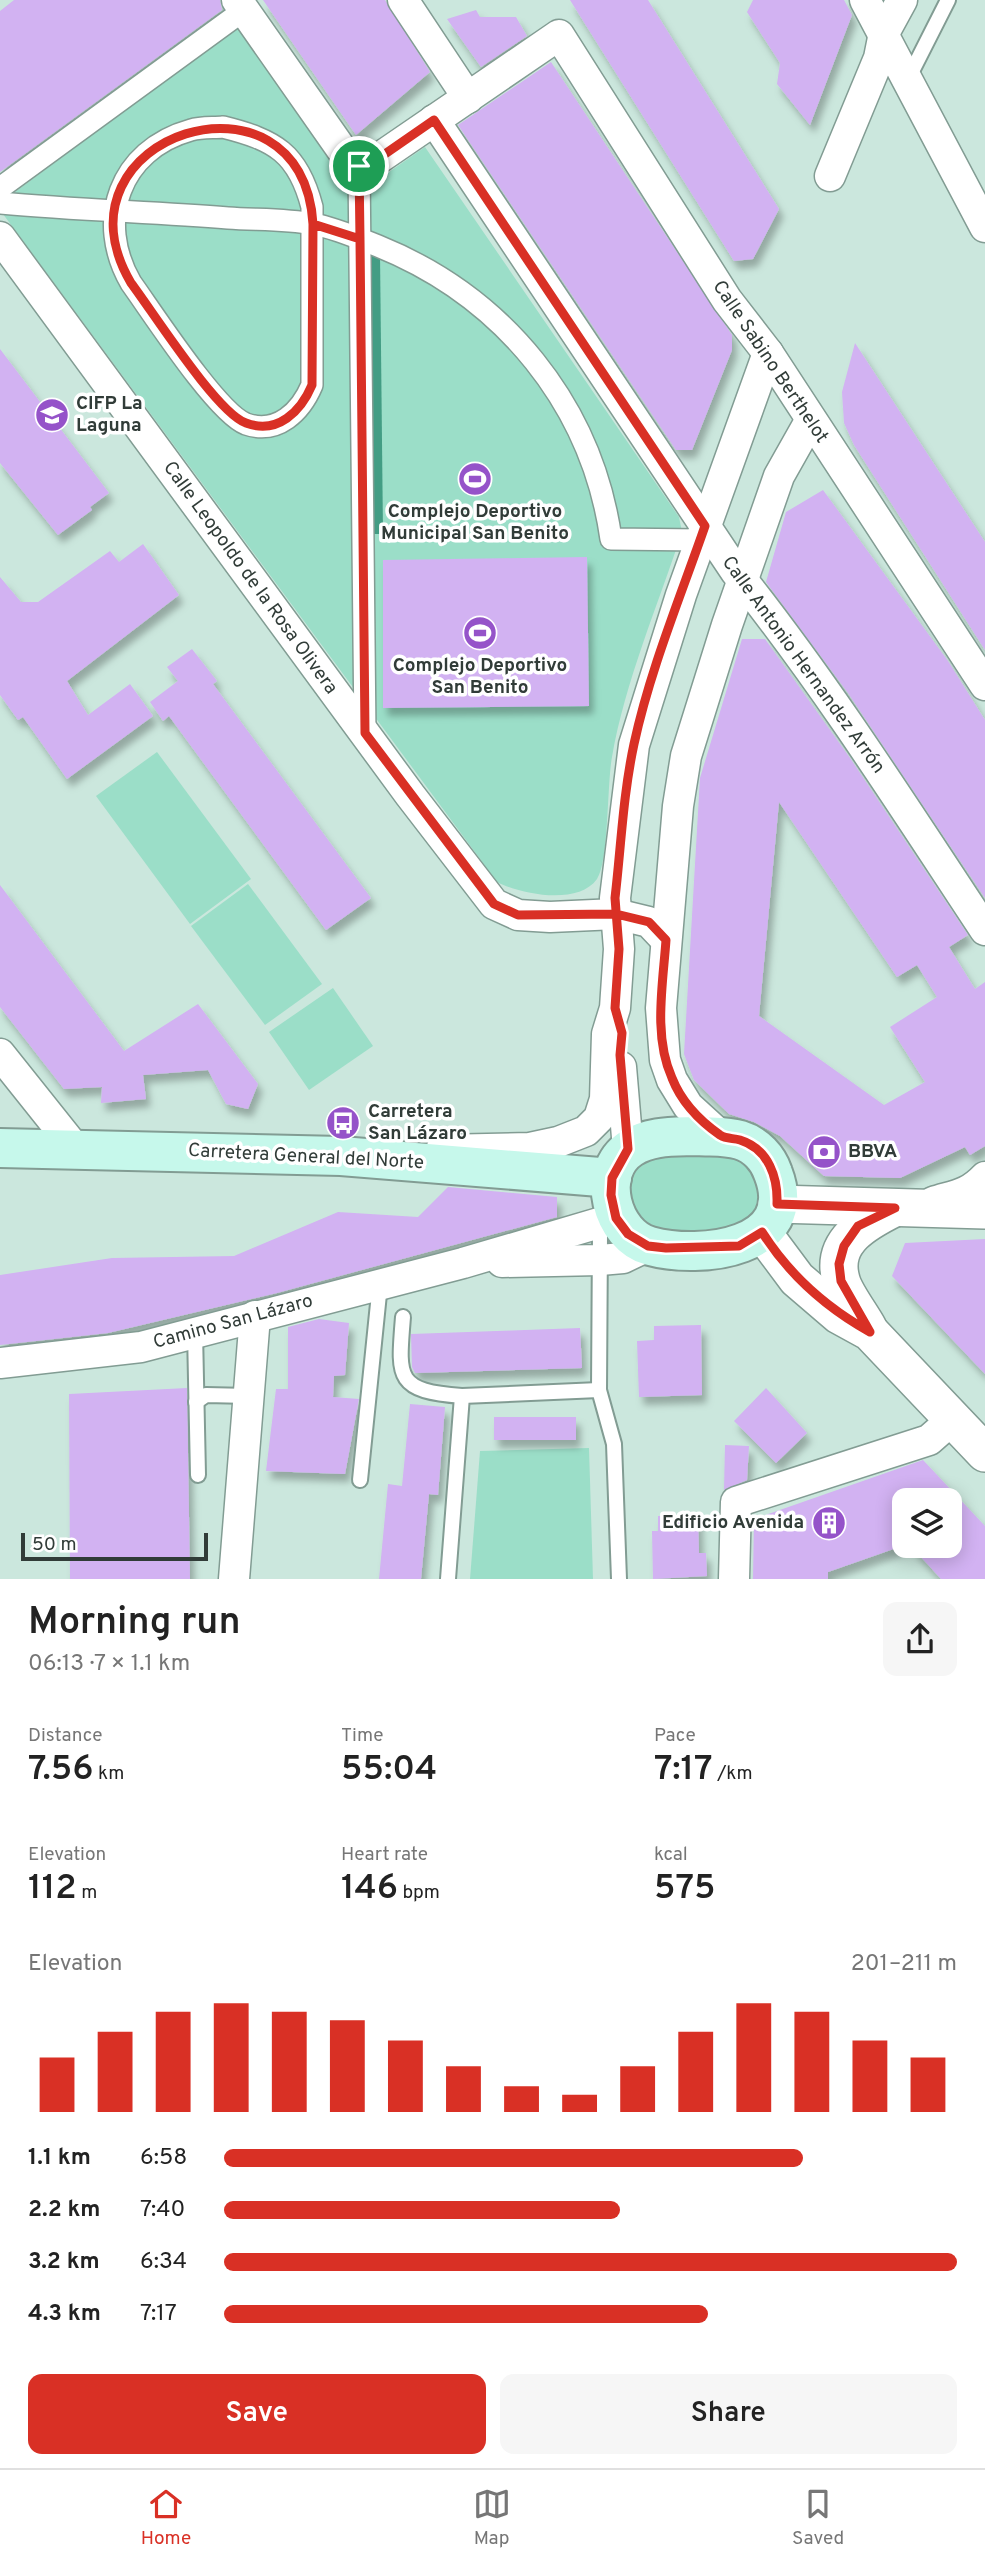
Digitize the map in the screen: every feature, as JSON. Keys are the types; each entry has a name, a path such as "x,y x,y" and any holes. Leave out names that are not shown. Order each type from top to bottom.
{"main road":[{"path":"722,1137 741,1140 758,1149 770,1164 778,1184 770,1218 739,1246 648,1246 606,1221 620,1164 648,1139 722,1137"},
{"name":"Carretera General del Norte","path":"0,1148 341,1156 400,1161 620,1164"}],"street":[{"path":"0,188 240,5 349,160 359,166 369,165 468,98 403,0"},
{"path":"865,0 985,227"},
{"path":"830,176 879,58 884,33 902,0"},
{"name":"Calle Sabino Berthelot","path":"468,98 559,36 727,300 768,353 985,685"},
{"name":"Calle Antonio Hernandez Arrón","path":"434,120 703,533 762,603 854,732 985,930"},
{"path":"223,127 260,136 291,157 306,185 313,224 312,385 304,405 287,421 265,426 245,423 223,407 131,283 116,250 113,209 131,170 151,149 191,130 223,127"},
{"path":"359,166 365,733"},
{"path":"0,203 313,224 414,261 454,285 512,333 548,375 579,427 606,499 611,539 703,533"},
{"name":"Calle Leopoldo de la Rosa Olivera","path":"0,237 494,904 518,915 616,914 649,922 666,940"},
{"path":"400,1161 444,1149 530,1148 558,1142 586,1131 599,1118 605,1098 607,1034 615,1008 619,949 616,914 625,797 634,745 647,696 768,353"},
{"path":"722,1137 688,1107 672,1080 665,1060 661,1008 678,806 686,756 779,476 810,421"},
{"path":"615,1008 622,1033 620,1164"},
{"path":"0,1054 75,1148"},
{"path":"870,1332 839,1315 797,1279 770,1218 907,1207 959,1197 973,1190 985,1177"},
{"path":"985,1210 952,1211 907,1207 858,1226 844,1246 839,1264 841,1281 870,1332 985,1453"},
{"name":"Camino San Lázaro","path":"0,1363 141,1347 463,1263 606,1221"},
{"name":"Camino San Lázaro","path":"463,1263 600,1261 623,1258 648,1246"},
{"path":"234,1579 255,1316"},
{"path":"734,1579 736,1502 929,1440 954,1418"}],"lane":[{"path":"906,82 948,0"},
{"path":"606,1221 600,1261 599,1390 614,1444 619,1579"},
{"path":"360,1480 380,1283"},
{"path":"403,1317 399,1364 412,1386 430,1394 462,1396 599,1390"},
{"path":"195,1332 198,1475"},
{"path":"197,1402 206,1395 249,1396"},
{"path":"448,1579 462,1396"}],"shaded area":[{"path":"241,25 352,185 366,188 425,147 679,517 682,532 634,672 618,729 610,769 606,840 601,870 597,879 577,893 548,895 497,882 0,210 0,203"},
{"path":"369,252 380,254 383,534 370,534"},
{"path":"157,752 251,879 190,924 96,796"},
{"path":"248,884 322,984 265,1025 191,926"},
{"path":"333,988 373,1046 309,1090 269,1032"},
{"path":"676,1152 728,1152 756,1172 759,1205 750,1222 729,1230 669,1236 656,1233 640,1219 632,1205 629,1185 634,1171 644,1161"},
{"path":"589,1448 593,1579 470,1579 480,1451"}],"building":[{"path":"14,0 220,0 222,10 0,172 0,11"},
{"path":"263,0 385,0 430,72 356,135"},
{"path":"570,0 648,0 779,209 753,259 734,261"},
{"path":"753,0 844,0 852,15 810,125 777,84 780,63 747,12"},
{"path":"476,10 480,17 516,17 527,36 481,67 447,19"},
{"path":"551,62 732,335 732,350 692,450 676,450 458,125"},
{"path":"855,343 985,542 985,650 854,445 844,423 842,392"},
{"path":"0,349 109,493 90,507 92,510 58,535 0,463"},
{"path":"823,490 948,661 985,720 985,898 848,693 766,582 786,512"},
{"path":"143,544 179,595 67,681 88,715 130,684 153,716 67,779 23,717 18,720 0,695 0,577 21,602 38,602 110,551 119,562"},
{"path":"587,557 589,706 383,708 383,560"},
{"path":"742,639 765,639 850,758 968,935 949,947 975,989 985,982 985,1146 970,1155 965,1147 900,1178 824,1176 780,1136 754,1122 729,1114 694,1080 684,1054 700,778","holes":["779,802 897,977 917,965 937,997 890,1027 925,1082 884,1105 759,1016"]},
{"path":"192,649 217,681 213,684 371,898 326,930 169,716 163,721 150,702 178,681 167,667"},
{"path":"0,885 124,1051 198,1004 258,1084 248,1109 226,1104 208,1070 143,1075 146,1099 101,1103 102,1087 64,1089 0,1007"},
{"path":"448,1187 557,1197 557,1217 277,1293 108,1333 0,1345 0,1275 112,1258 234,1256 338,1212 418,1217"},
{"path":"985,1239 985,1374 892,1276 905,1243"},
{"path":"319,1319 349,1323 345,1375 334,1376 333,1397 359,1399 345,1474 266,1471 276,1389 288,1389 288,1327"},
{"path":"701,1325 702,1395 639,1397 637,1341 654,1340 654,1326"},
{"path":"580,1328 582,1368 415,1373 412,1367 411,1334"},
{"path":"187,1388 190,1579 70,1579 69,1394"},
{"path":"766,1388 807,1433 776,1463 734,1421"},
{"path":"410,1404 445,1407 438,1495 429,1494 421,1579 379,1579 388,1484 402,1486"},
{"path":"494,1417 576,1417 576,1440 494,1440"},
{"path":"725,1445 749,1446 747,1480 724,1490"},
{"name":"Edificio Avenida","path":"923,1460 949,1488 892,1488 892,1550 828,1572 828,1579 753,1579 754,1519"},
{"name":"Edificio Avenida","path":"962,1502 985,1526 985,1579 941,1579 922,1558 962,1558"},
{"path":"698,1515 699,1553 706,1553 707,1576 653,1579 652,1531 658,1531 658,1516"}],"place":[{"name":"CIFP La Laguna","path":"52,415"},
{"name":"Complejo Deportivo Municipal San Benito","path":"475,479"},
{"name":"Complejo Deportivo San Benito","path":"480,633"},
{"name":"Carretera San Lázaro","path":"343,1123"},
{"name":"BBVA","path":"824,1152"},
{"name":"Edificio Avenida","path":"829,1523"}],"route":[{"path":"359,166 360,239 313,224 312,385 304,405 287,421 265,426 245,423 223,407 118,262 113,238 113,209 131,170 151,149 191,130 223,127 260,136 291,157 306,185 312,206 313,224 360,239 365,733 494,904 518,915 550,917 616,914 649,922 666,940 661,1008 665,1060 672,1080 688,1107 722,1137 741,1140 758,1149 770,1164 778,1184 777,1204 895,1208 858,1226 844,1246 839,1264 841,1281 846,1292 855,1302 870,1332 839,1315 797,1279 762,1232 739,1246 666,1248 648,1246 628,1234 616,1218 611,1195 612,1178 628,1149 620,1055 622,1033 615,1008 619,949 616,914 615,898 625,797 634,745 647,696 705,526 434,120 369,165 359,166"}]}
